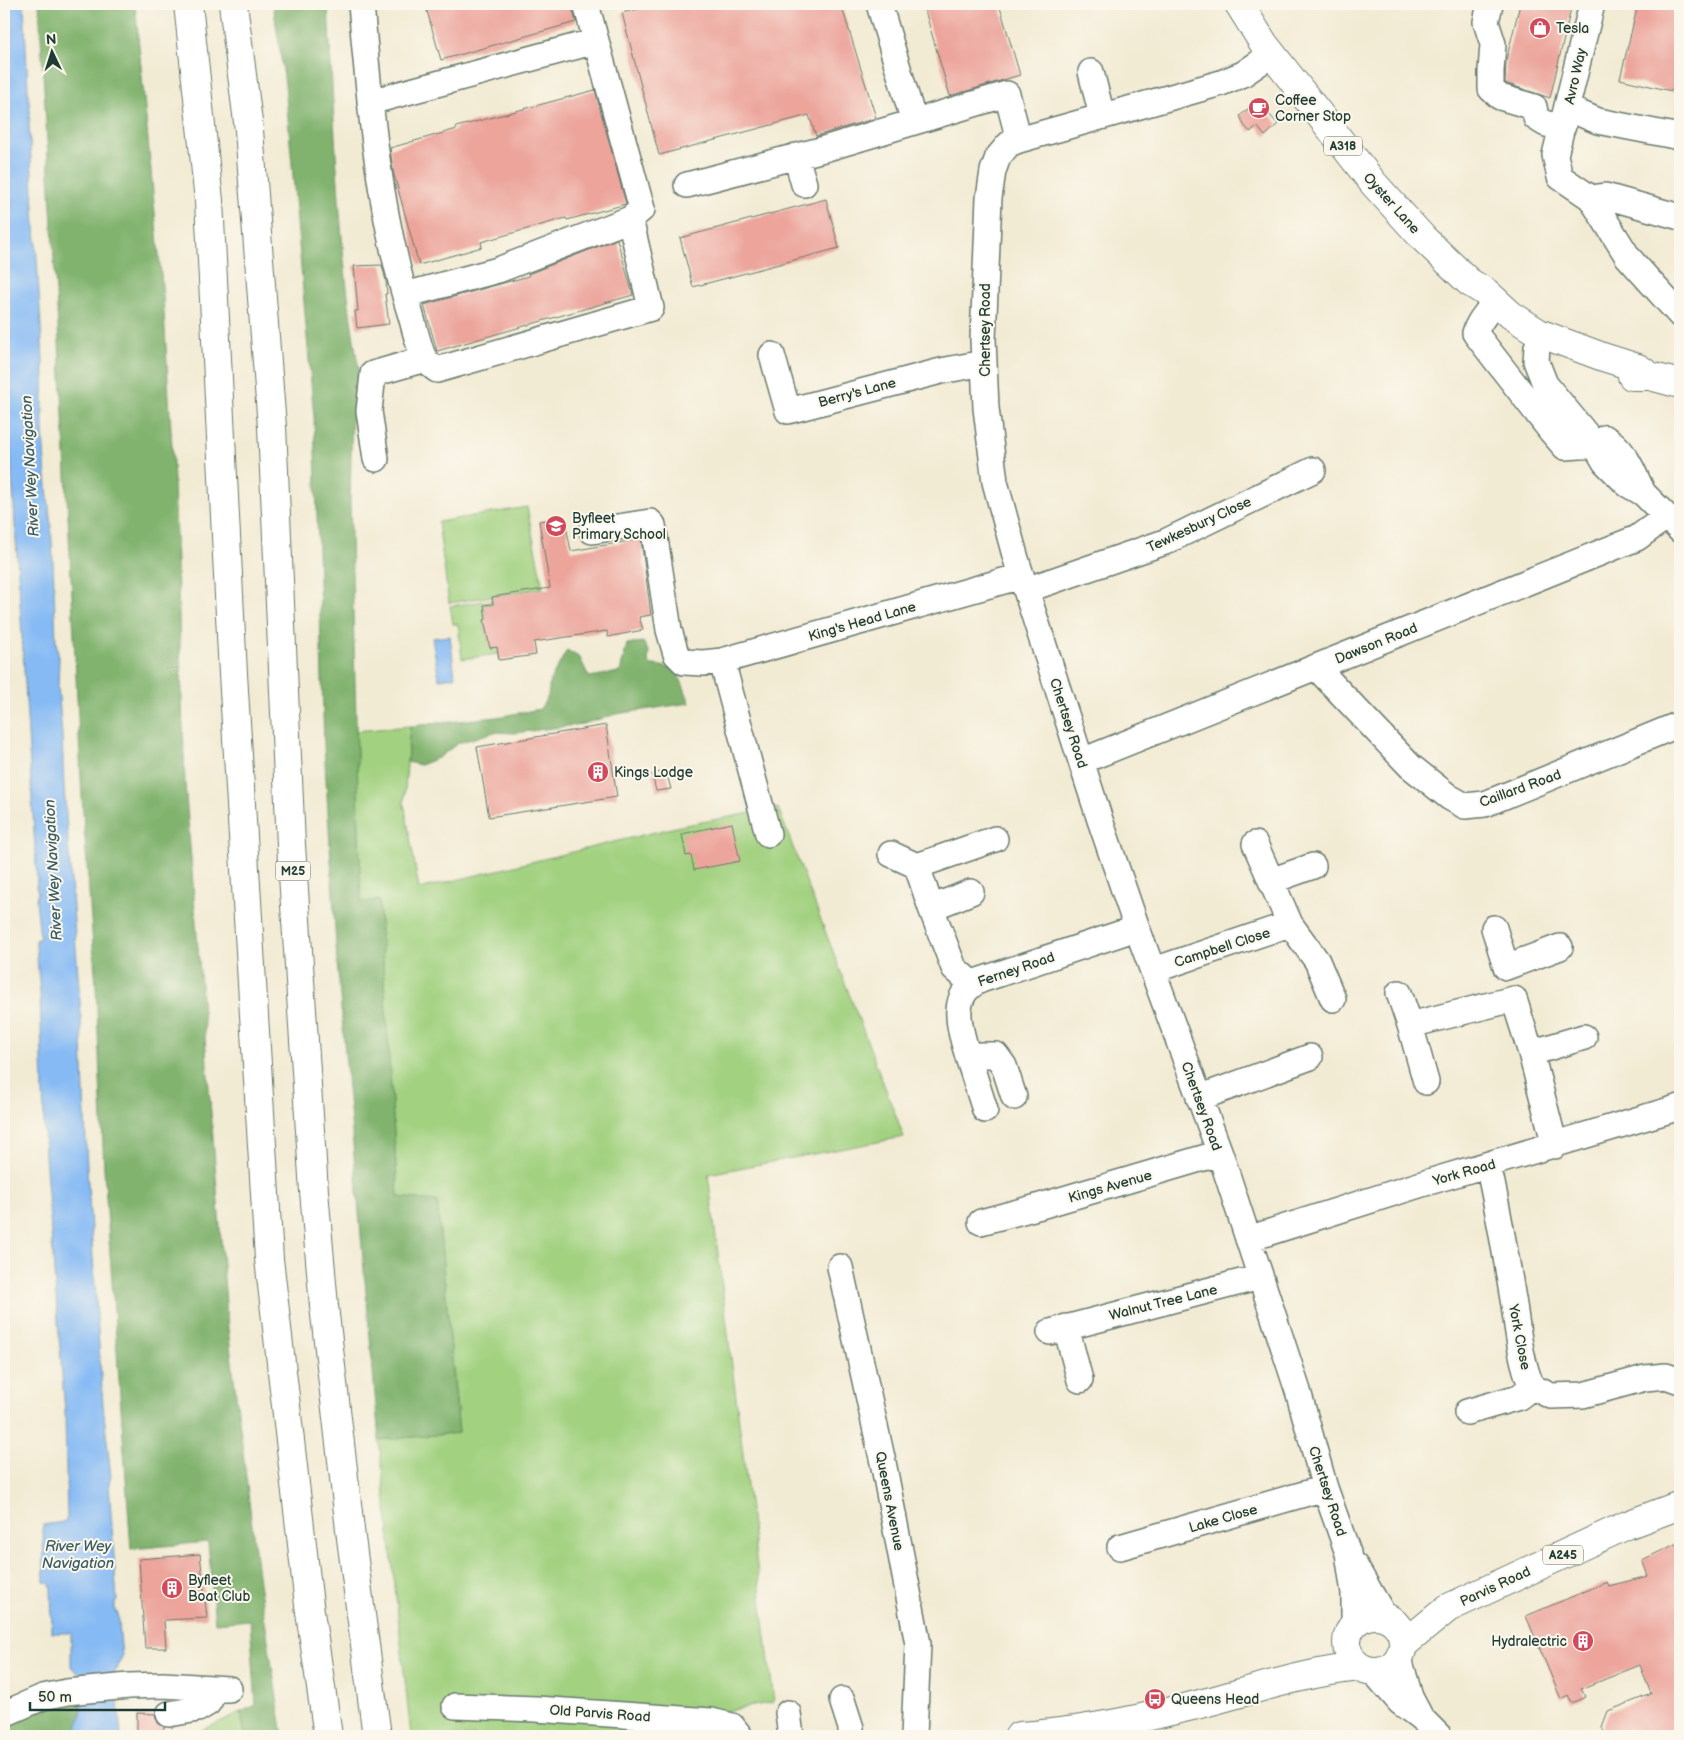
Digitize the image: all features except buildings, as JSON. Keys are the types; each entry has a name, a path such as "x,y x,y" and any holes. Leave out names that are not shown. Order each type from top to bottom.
{"main road":[{"path":"188,4 209,201 233,674 268,1259 309,1605 328,1736"},
{"name":"M25","path":"233,4 249,130 272,426 292,845 314,1191 324,1306 350,1538 377,1736"},
{"name":"Oyster Lane","path":"1239,4 1272,54 1374,184 1423,238 1492,306 1539,333 1638,368 1650,376"},
{"name":"Oyster Lane","path":"1492,306 1500,323 1537,347"},
{"name":"A318","path":"1537,347 1593,368 1634,376 1650,376 1680,384"},
{"name":"Parvis Road","path":"1358,1651 1388,1668 1395,1635 1448,1608 1627,1525 1680,1505"},
{"path":"1019,1736 1050,1734 1125,1722 1292,1679 1358,1651 1368,1616 1376,1615 1395,1635"}],"street":[{"path":"361,4 377,164 396,260 424,359 437,370 651,308 630,219"},
{"path":"405,296 498,270 630,219 642,209 586,4"},
{"path":"879,4 914,122"},
{"path":"1490,4 1486,22 1493,44 1491,89 1500,97 1534,107 1536,118 1546,124 1563,127 1598,121 1680,137"},
{"name":"Avro Way","path":"1591,198 1560,177 1555,155 1592,4"},
{"path":"370,102 596,41"},
{"name":"Chertsey Road","path":"1272,54 1243,74 1221,83 1009,144 998,157 993,171 989,198 983,339 984,362 989,436 995,482 1023,583 1100,820 1198,1098 1220,1153 1298,1391 1326,1488 1348,1553 1354,1593 1358,1651"},
{"path":"1091,72 1102,116"},
{"path":"687,185 824,149 1007,94 1019,140"},
{"path":"796,156 804,184"},
{"path":"1680,217 1605,196 1591,198 1628,257 1680,315"},
{"path":"1492,306 1477,324 1475,333 1565,447 1595,445"},
{"path":"1537,347 1536,361 1545,384 1595,445 1605,462 1627,484 1643,494 1673,524"},
{"name":"Berry's Lane","path":"772,355 788,411 932,373 984,362"},
{"path":"376,459 369,411 373,374 424,359"},
{"name":"Tewkesbury Close","path":"1023,583 1165,542 1313,470"},
{"path":"592,531 650,522 653,525 669,630 676,654 684,662 712,662 768,834"},
{"name":"Dawson Road","path":"1082,761 1673,524"},
{"name":"King's Head Lane","path":"712,662 1023,583"},
{"name":"Caillard Road","path":"1316,667 1410,766 1449,797 1465,806 1485,804 1680,724"},
{"path":"892,854 917,866 995,839"},
{"name":"Campbell Close","path":"1255,844 1290,924 1317,961 1333,999"},
{"path":"917,866 954,968 972,984"},
{"path":"1270,881 1313,866"},
{"path":"931,908 970,892"},
{"name":"Campbell Close","path":"1154,970 1290,924"},
{"name":"Ferney Road","path":"985,1110 959,1024 963,993 972,984 1137,928"},
{"path":"1494,928 1531,1053 1555,1146"},
{"path":"1506,967 1560,947"},
{"path":"1399,993 1426,1082"},
{"path":"1410,1025 1514,999"},
{"path":"1531,1053 1584,1037"},
{"path":"969,1060 980,1055 996,1055 1004,1066 1014,1096"},
{"path":"1198,1098 1310,1057"},
{"name":"York Road","path":"1248,1239 1680,1108"},
{"name":"Kings Avenue","path":"991,1212 1037,1207 1220,1153"},
{"name":"York Close","path":"1488,1166 1495,1194 1520,1344 1532,1387 1551,1396 1584,1395 1644,1378 1666,1376 1680,1381"},
{"name":"Queens Avenue","path":"840,1267 884,1467 918,1644 914,1736"},
{"name":"Walnut Tree Lane","path":"1080,1380 1058,1329 1260,1277"},
{"path":"1467,1412 1518,1397 1532,1387"},
{"name":"Lake Close","path":"1120,1548 1326,1488"},
{"name":"Chertsey Road","path":"1348,1553 1395,1635 1410,1698 1421,1718"},
{"path":"1358,1651 1400,1702 1421,1718 1439,1736"},
{"path":"4,1714 43,1697 67,1692 129,1686 186,1686 223,1689 208,1703 198,1709 169,1714"},
{"path":"842,1700 851,1736"},
{"name":"Old Parvis Road","path":"455,1706 536,1709 703,1720 732,1726 740,1736"}],"green space":[{"path":"39,4 135,4 163,296 174,481 185,783 228,1329 259,1583 283,1736 245,1736 241,1712 256,1705 250,1620 215,1623 208,1542 131,1549 104,1169 96,986 82,798 62,394"},
{"path":"273,4 328,4 336,161 344,261 353,333 366,404 352,409 350,500 361,902 379,900 398,1197 437,1201 459,1433 379,1440 337,962 324,745 314,417 285,84"},
{"path":"527,507 543,588 449,603 438,522"},
{"path":"493,600 493,604 484,605 486,619 484,620 490,648 494,647 498,650 498,654 462,659 458,624 453,624 450,606"},
{"path":"643,642 649,652 648,661 651,665 661,666 674,671 681,681 690,703 616,714 583,724 515,733 494,732 458,743 438,758 420,765 407,762 410,726 497,717 540,709 548,696 550,681 567,650 580,658 589,677 620,672 627,644"},
{"path":"410,726 404,803 419,889 680,826 778,808 904,1137 708,1174 774,1702 596,1736 411,1736 379,1440 459,1433 437,1201 398,1197 379,901 361,902 356,731"},
{"path":"63,1701 80,1702 81,1716 77,1727 79,1736 4,1736 4,1726"},
{"path":"241,1712 245,1736 189,1736"}],"water":[{"name":"River Wey Navigation","path":"4,4 24,4 44,377 43,433 52,540 64,788 81,1015 87,1169 103,1405 111,1477 109,1483 117,1601 115,1602 115,1612 118,1613 122,1657 115,1672 113,1698 118,1702 121,1736 79,1736 77,1727 81,1716 82,1676 71,1667 71,1633 52,1633 51,1586 49,1583 44,1582 43,1525 63,1522 67,1519 65,1412 45,1155 40,992 36,946 36,940 40,938 36,899 38,892 36,887 4,344"},
{"path":"450,636 455,677 439,679 432,638"}],"place":[{"name":"Tesla","path":"1540,28"},
{"name":"Coffee Corner Stop","path":"1259,108"},
{"name":"Byfleet Primary School","path":"556,526"},
{"name":"Kings Lodge","path":"598,772"},
{"name":"Byfleet Boat Club","path":"172,1588"},
{"name":"Hydralectric","path":"1583,1641"},
{"name":"Queens Head","path":"1155,1699"}]}
